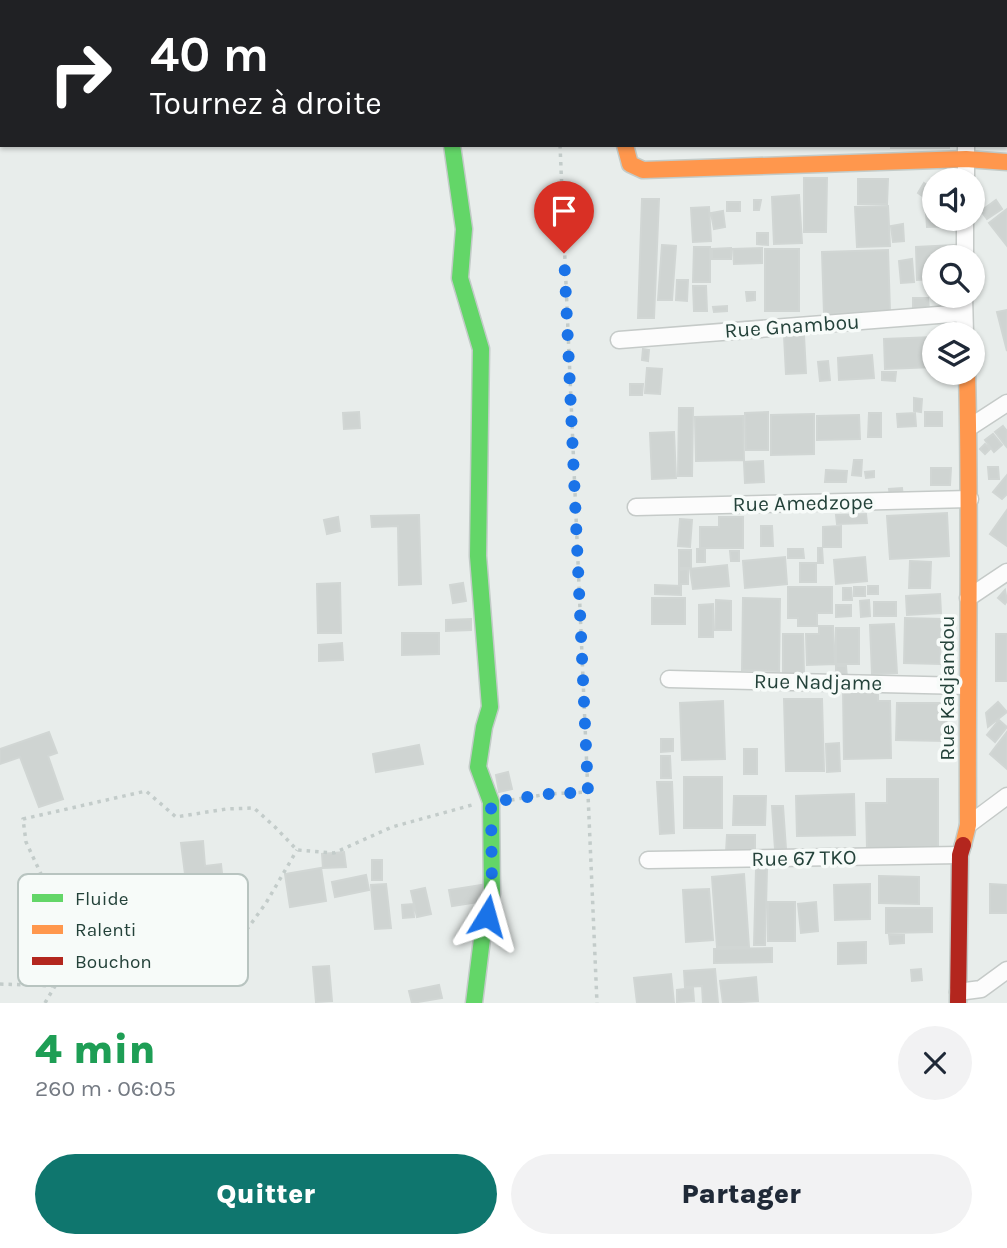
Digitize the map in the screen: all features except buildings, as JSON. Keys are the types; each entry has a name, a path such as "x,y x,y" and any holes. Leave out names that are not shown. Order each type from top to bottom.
{"street":[{"path":"452,147 464,229 460,278 481,349 478,556 490,707 478,767 491,802 492,893 482,939 474,1003"},
{"path":"625,147 630,164 643,170 966,152 1007,162"},
{"path":"964,308 964,322"},
{"name":"Rue Gnambou","path":"619,340 964,313"},
{"name":"Rue Kadjandou","path":"958,998 960,855 968,825 970,426 968,385"},
{"path":"970,426 1007,403"},
{"name":"Rue Amedzope","path":"636,507 970,499"},
{"path":"968,598 1007,572"},
{"name":"Rue Nadjame","path":"669,679 967,686"},
{"path":"968,825 1007,796"},
{"name":"Rue 67 TKO","path":"648,860 960,855"},
{"path":"958,998 985,996 1007,970"}],"path":[{"path":"560,147 597,1003"},
{"path":"41,874 26,842 23,819 146,791 176,817 226,809 254,808 297,850 334,853 392,827 465,806 548,794 588,792"},
{"path":"248,928 266,904 297,850"},
{"path":"0,984 18,985"},
{"path":"46,1003 55,986"}],"traffic: fast":[{"path":"452,147 464,229 460,278 481,349 478,556 490,707 478,767 491,802 492,893 482,939 474,1003"}],"traffic: slow":[{"path":"626,147 630,164 643,170 966,159 1007,162"},
{"path":"963,845 968,825 967,385"}],"traffic: jam":[{"path":"958,1003 960,855 963,845"}],"route":[{"path":"487,916 492,893 491,802 548,794 588,792 564,253"}]}
